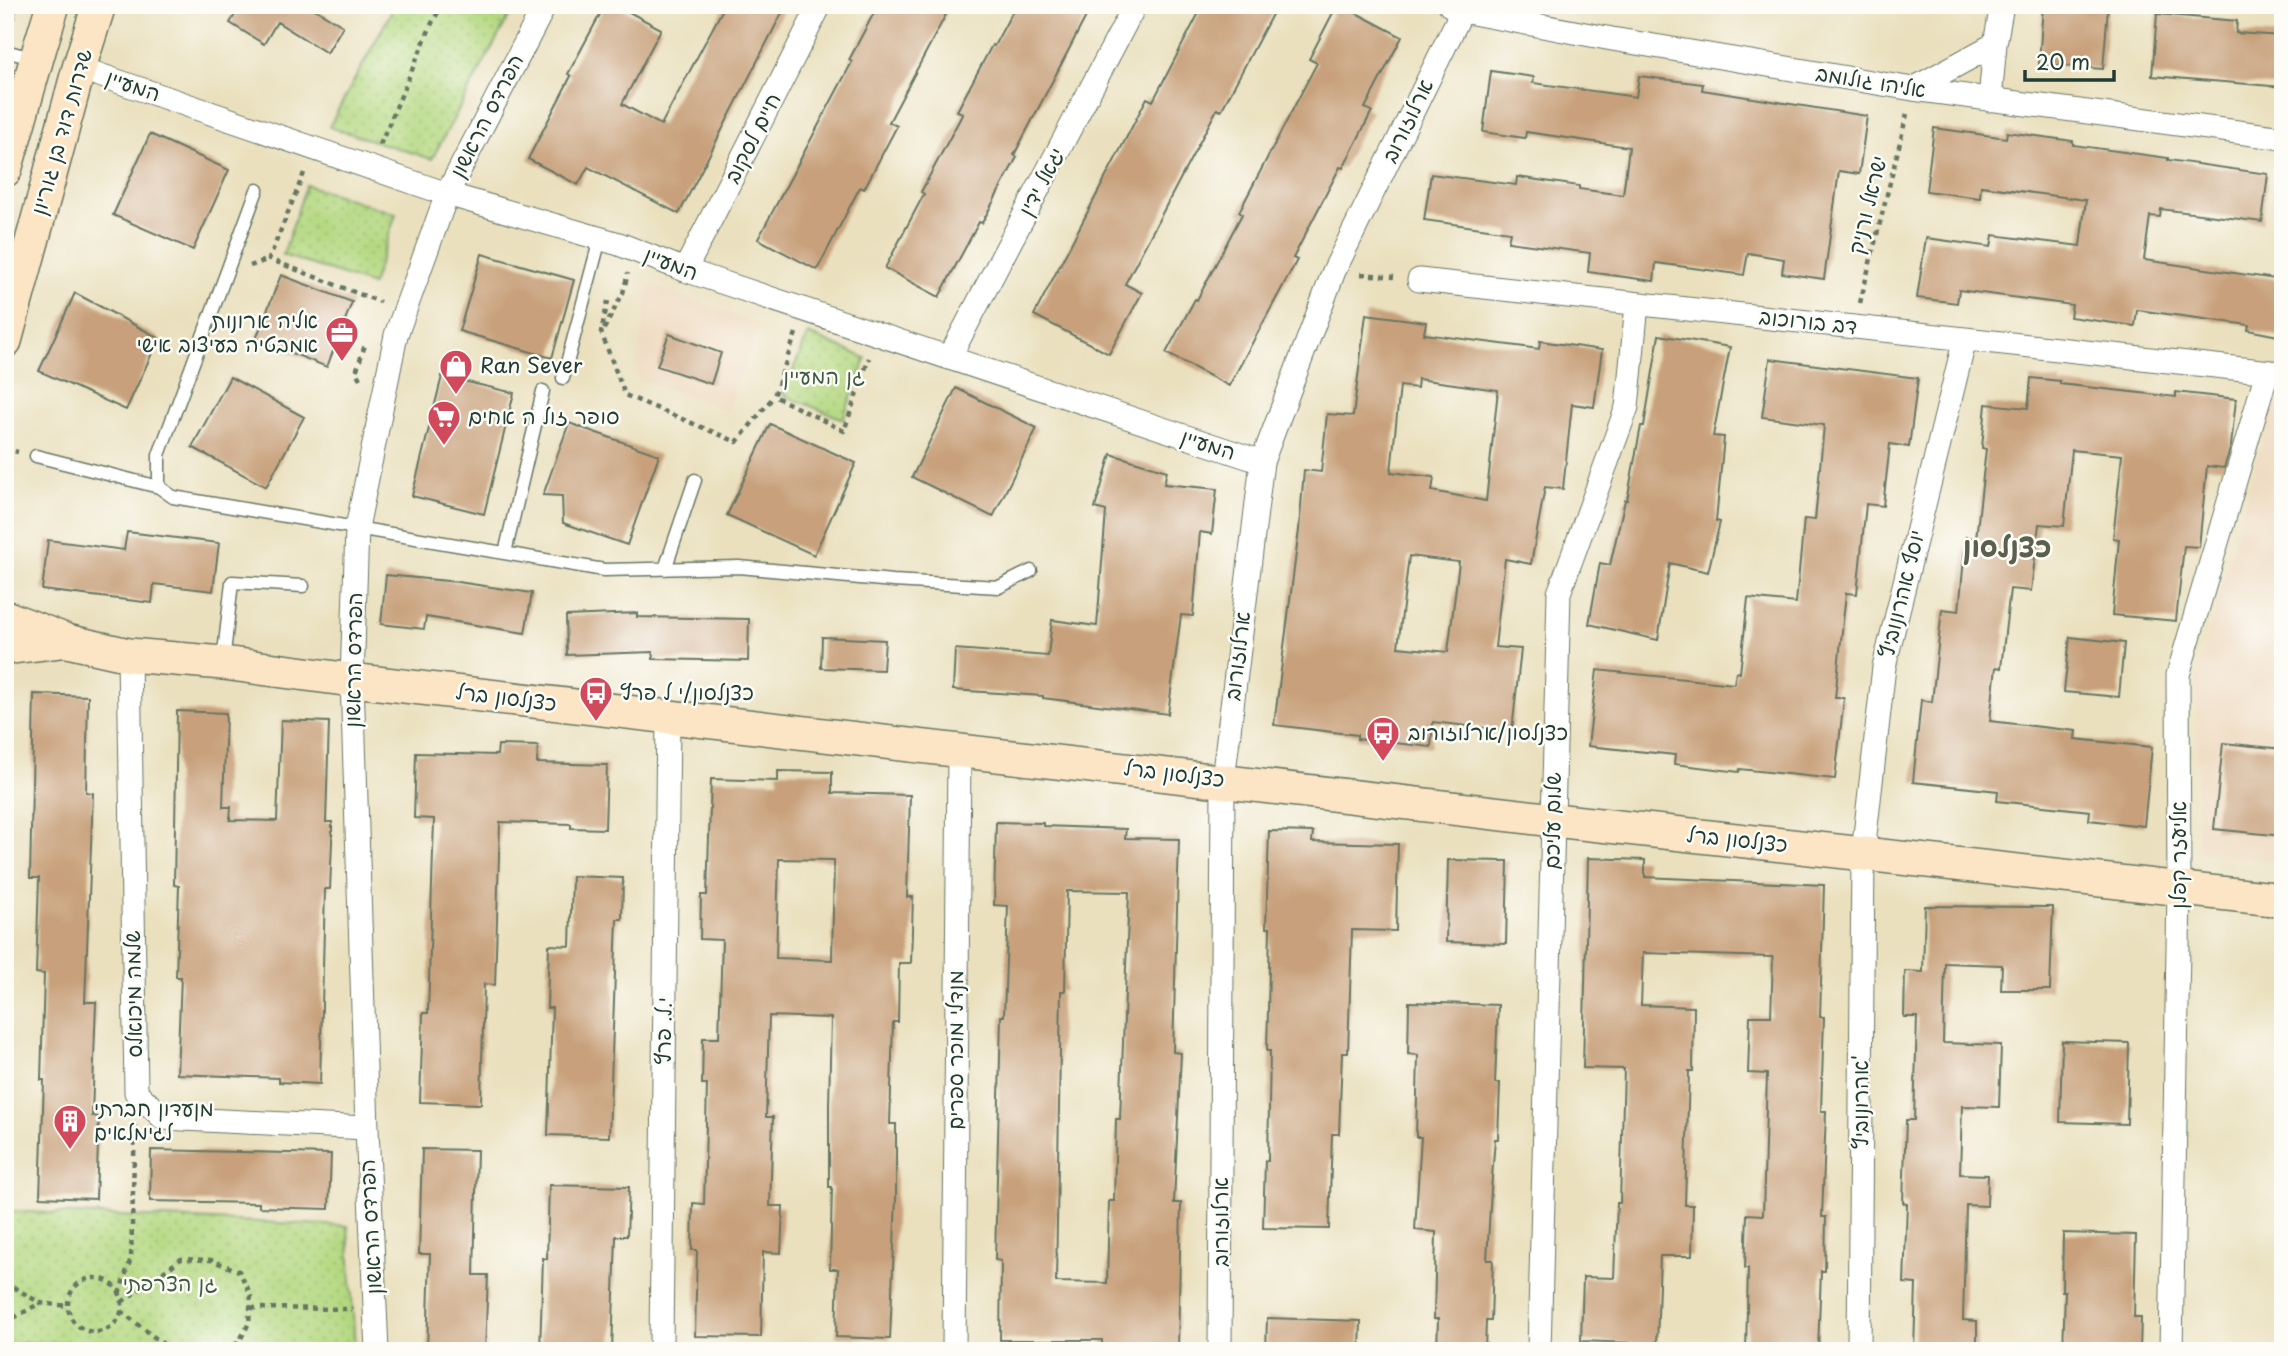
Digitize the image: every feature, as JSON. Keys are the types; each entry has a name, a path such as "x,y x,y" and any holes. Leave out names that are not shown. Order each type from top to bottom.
{"street":[{"name":"שדרות דוד בן גוריון","path":"5,170 21,55 53,5"},
{"name":"שדרות דוד בן גוריון","path":"5,341 79,68 99,5"},
{"name":"הפרדס הראשון","path":"377,1351 352,680 357,528 396,335 447,194 545,5"},
{"name":"חיים לסקוב","path":"685,270 820,5"},
{"name":"יגאל ידין","path":"949,358 1135,5"},
{"path":"1990,100 2002,5"},
{"name":"אליהו גולומב","path":"1459,7 1612,39 1913,89 2283,138"},
{"name":"ארלוזורוב","path":"1220,1351 1223,780 1262,462 1334,271 1459,7"},
{"path":"1913,89 1995,44"},
{"name":"המעיין","path":"79,68 447,194 635,250 685,270 1262,462"},
{"name":"דב בורוכוב","path":"1419,280 2275,372"},
{"name":"שלום עליכם","path":"1539,1351 1559,593 1627,407 1637,304"},
{"name":"יוסף אהרונוביץ","path":"1863,853 1884,667 1965,339"},
{"name":"אליעזר קפלן","path":"2171,1351 2179,889 2178,675 2275,372"},
{"name":"כצנלסון ברל","path":"5,617 67,640 130,655 223,663 1554,820 2283,900"},
{"name":"כצנלסון ברל","path":"5,648 67,640"},
{"name":"שלמה מיכואלס","path":"130,655 136,1092"},
{"name":"י.ל. פרץ","path":"661,1345 668,717"},
{"name":"מנדלי מוכר ספרים","path":"954,1351 959,750"},
{"name":"אהרונוביץ'","path":"1859,1351 1863,853"},
{"path":"136,1092 163,1118 367,1128"}],"lane":[{"path":"159,487 159,455 257,190"},
{"path":"563,379 600,239"},
{"path":"505,553 543,391"},
{"path":"36,456 159,487 173,497 604,570 740,567 893,581 999,587 1031,571"},
{"path":"665,569 695,480"},
{"path":"223,663 232,582 303,586"}],"path":[{"path":"370,168 442,5"},
{"name":"ישראל ורניק","path":"1854,327 1913,89"},
{"path":"305,171 269,259 380,302"},
{"path":"601,332 623,293 635,250"},
{"path":"1334,271 1419,280"},
{"path":"609,295 601,332 625,395 737,442 774,396 804,310"},
{"path":"774,396 845,432 878,334"},
{"path":"120,1294 131,1258 136,1092"},
{"path":"122,1302 181,1259 211,1260 239,1271 251,1295 249,1323 239,1342 224,1351"},
{"path":"99,1278 107,1281 120,1294 122,1302 121,1311 111,1326 94,1332 78,1326 72,1319 68,1306 75,1286 82,1281 99,1278"},
{"path":"5,1282 40,1303 68,1306"},
{"path":"5,1323 40,1303"},
{"path":"251,1308 375,1310"},
{"path":"121,1311 172,1351"}],"shaded area":[{"path":"650,284 760,325 728,411 636,378 637,357"},
{"path":"2278,384 2283,385 2283,861 2198,852 2196,679"}],"green space":[{"path":"5,5 18,5 7,44 5,43"},
{"path":"395,5 515,5 432,159 329,127"},
{"path":"306,185 396,214 372,285 283,255"},
{"name":"גן המעיין","path":"808,334 866,358 843,419 783,395"},
{"name":"גן הצרפתי","path":"5,1211 348,1226 355,1351 143,1351 137,1342 5,1344"}],"building":[{"path":"241,5 308,5 343,26 327,53 277,22 264,44 230,23"},
{"path":"605,5 616,5 661,29 622,104 661,125 725,5 786,5 679,214 588,167 578,185 528,159 571,76 568,74"},
{"path":"878,5 951,5 889,122 897,126 864,189 860,187 817,270 758,239 852,62 849,60"},
{"path":"1016,5 1092,5 1014,155 1017,157 939,297 885,268 963,113 957,111"},
{"path":"1203,5 1277,5 1221,111 1217,109 1125,284 1142,293 1109,354 1034,315 1147,98 1153,101"},
{"path":"1337,5 1402,37 1365,108 1372,111 1343,168 1340,167 1293,258 1297,260 1229,386 1166,353 1242,214 1239,212 1317,63 1309,59"},
{"path":"2043,5 2108,8 2103,69 2039,64"},
{"path":"2157,14 2237,21 2236,33 2283,36 2283,87 2152,76"},
{"path":"1491,71 1534,77 1533,83 1636,97 1639,76 1703,84 1702,90 1867,116 1859,174 1839,171 1824,279 1782,273 1784,259 1748,253 1744,275 1656,263 1654,281 1588,272 1590,253 1508,242 1510,232 1424,220 1431,174 1516,185 1517,177 1623,195 1629,147 1526,132 1525,138 1483,132"},
{"path":"1934,128 2006,138 2007,132 2073,141 2073,145 2268,174 2262,222 2161,209 2160,217 2150,216 2144,260 2283,280 2283,337 2248,330 2249,325 2137,310 2135,326 2070,317 2072,305 1959,290 1957,303 1917,298 1926,238 1991,247 1993,235 2080,246 2086,200 1981,186 1980,198 1926,191"},
{"path":"150,134 229,170 193,250 113,215"},
{"path":"482,254 574,280 552,358 459,331"},
{"path":"281,275 352,302 327,367 256,339"},
{"path":"75,293 159,338 126,410 39,371"},
{"path":"1366,314 1426,322 1424,334 1539,349 1540,341 1602,350 1594,407 1572,404 1563,489 1545,487 1531,564 1505,559 1495,647 1521,649 1512,731 1433,722 1431,747 1357,739 1357,735 1274,725 1304,470 1321,472 1327,414 1353,416","holes":["1418,379 1498,390 1486,501 1432,491 1434,477 1391,472 1400,386 1417,388","1409,556 1459,562 1448,652 1398,647"]},
{"path":"669,334 721,353 711,384 657,366"},
{"path":"1659,335 1730,347 1713,436 1724,437 1716,521 1720,522 1708,572 1670,563 1658,640 1589,624 1600,563 1610,565 1627,500 1641,426 1644,426"},
{"path":"1770,359 1918,378 1909,447 1890,444 1883,506 1866,504 1857,594 1846,593 1835,698 1844,698 1835,779 1674,764 1675,755 1588,746 1597,670 1734,684 1736,672 1740,673 1748,598 1796,603 1804,519 1815,520 1824,425 1762,417"},
{"path":"442,376 514,393 484,514 412,496"},
{"path":"230,377 304,417 266,487 192,447"},
{"path":"2031,378 2060,381 2060,384 2176,397 2176,392 2236,399 2231,446 2224,468 2207,466 2199,547 2184,546 2176,621 2112,615 2119,539 2113,538 2122,455 2072,450 2064,526 2039,524 2031,591 2010,589 2001,668 1996,667 1990,721 2076,731 2075,739 2152,747 2144,826 2089,820 2090,811 1997,801 1998,791 1913,782 1921,700 1932,702 1942,609 1959,611 1966,537 1976,539 1986,449 1982,448 1986,404 2028,408"},
{"path":"956,388 1037,428 993,517 912,477"},
{"path":"569,423 659,455 627,545 563,523 562,496 543,495"},
{"path":"770,424 856,463 814,555 727,515"},
{"path":"1111,454 1167,471 1164,484 1217,489 1212,534 1200,532 1193,616 1181,615 1168,714 1043,696 953,690 955,649 1048,656 1052,620 1097,626 1106,511 1095,508"},
{"path":"127,532 219,543 213,591 154,584 152,603 42,590 48,540 124,550"},
{"path":"386,575 532,593 525,633 426,617 424,629 381,624"},
{"path":"637,613 637,617 749,619 748,661 653,659 653,652 567,655 566,616"},
{"path":"822,637 885,640 883,670 821,668"},
{"path":"2070,637 2124,643 2119,697 2064,692"},
{"path":"34,694 88,696 86,792 93,793 85,1002 96,1002 92,1116 99,1117 96,1199 40,1197 44,974 36,973 39,878 30,878"},
{"path":"177,711 226,713 223,807 231,807 230,820 277,821 281,720 329,722 326,822 332,822 332,841 330,889 325,889 320,1084 279,1082 279,1078 177,1074 181,977 176,977 179,886 174,885"},
{"path":"2223,743 2283,749 2283,836 2214,829"},
{"path":"498,745 538,746 537,763 607,765 605,829 571,828 571,824 500,822 495,985 484,984 481,1104 420,1102 423,1013 428,1013 434,819 414,818 416,753 497,755"},
{"path":"778,771 832,772 832,793 910,795 907,897 913,897 911,963 899,963 898,1022 893,1022 890,1124 896,1124 896,1198 890,1339 836,1337 838,1269 830,1269 831,1018 769,1016 766,1117 773,1117 770,1206 783,1206 781,1253 763,1252 761,1337 695,1336 697,1250 692,1250 693,1203 704,1204 707,1084 702,1084 703,1038 719,1038 722,940 700,939 701,895 707,895 711,779 778,781","holes":["779,859 834,860 832,960 776,958"]},
{"path":"996,822 1126,829 1125,838 1179,839 1173,1052 1181,1053 1174,1203 1181,1203 1178,1351 1102,1351 1102,1340 1000,1340 1001,1261 995,1260 1001,1016 1004,1016 1008,906 994,905","holes":["1067,891 1129,892 1120,1119 1116,1119 1114,1201 1109,1201 1107,1283 1056,1282 1061,991 1065,991"]},
{"path":"1269,831 1313,832 1312,842 1398,844 1396,931 1352,930 1348,1053 1342,1053 1339,1134 1332,1134 1329,1229 1263,1228 1265,1161 1268,1161 1270,1051 1267,1051 1270,928 1266,928"},
{"path":"1588,858 1645,860 1645,877 1824,885 1820,1017 1824,1017 1821,1111 1826,1111 1822,1217 1826,1217 1825,1271 1821,1271 1818,1351 1746,1351 1747,1214 1763,1215 1767,1074 1748,1073 1750,1016 1771,1016 1773,957 1643,953 1641,1005 1694,1007 1685,1205 1693,1205 1692,1256 1660,1256 1657,1344 1581,1341 1583,1277 1614,1278 1617,1203 1620,1203 1624,1069 1583,1068"},
{"path":"1448,860 1508,861 1506,944 1446,942"},
{"path":"572,876 623,878 622,919 617,919 609,1137 548,1135 552,1008 547,1008 549,945 570,946"},
{"path":"1925,906 2053,907 2050,990 2001,990 2002,965 1945,963 1943,1043 2001,1045 1999,1107 1962,1106 1960,1174 1988,1175 1987,1206 1966,1205 1963,1320 1977,1321 1977,1351 1914,1351 1916,1284 1904,1283 1906,1120 1914,1120 1917,1017 1904,1017 1905,971 1923,972"},
{"path":"1409,1002 1498,1005 1495,1083 1500,1083 1498,1139 1495,1139 1487,1260 1493,1260 1491,1321 1486,1321 1485,1351 1437,1351 1438,1319 1434,1319 1436,1232 1415,1230 1421,1137 1416,1137 1418,1055 1408,1054"},
{"path":"2062,1041 2129,1043 2127,1124 2060,1122"},
{"path":"422,1149 477,1150 474,1275 488,1275 485,1351 427,1351 430,1254 419,1254"},
{"path":"151,1150 331,1154 329,1209 259,1207 259,1203 150,1201"},
{"path":"549,1185 629,1187 627,1236 616,1236 612,1351 540,1351"},
{"path":"2063,1233 2136,1235 2134,1317 2141,1317 2140,1351 2063,1351"},
{"path":"1267,1318 1361,1321 1360,1351 1266,1351"}],"place":[{"name":"אליה ארונות אמבטיה בעיצוב אישי","path":"342,363"},
{"name":"Ran Sever","path":"456,396"},
{"name":"סופר זול ה אחים","path":"444,447"},
{"name":"כצנלסון/י ל פרץ","path":"596,723"},
{"name":"כצנלסון/ארלוזורוב","path":"1383,763"},
{"name":"מןעדון חברתי לגימלאים","path":"70,1151"}],"district":[{"name":"כצנלסון","path":"2007,547"}]}
